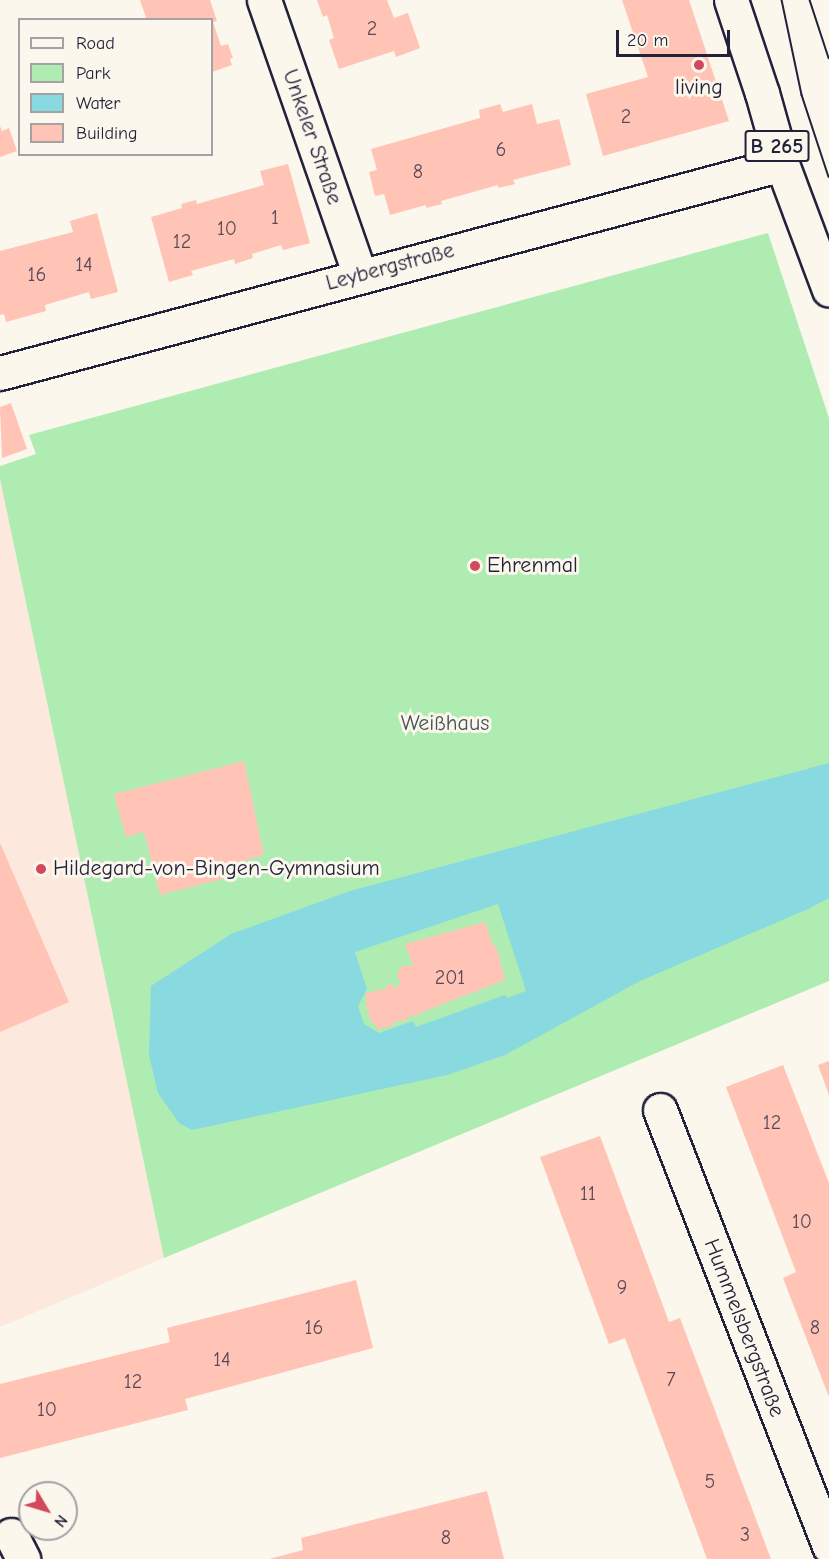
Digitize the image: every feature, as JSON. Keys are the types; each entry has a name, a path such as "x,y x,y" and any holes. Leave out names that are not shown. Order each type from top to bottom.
{"street":[{"name":"Unkeler Straße","path":"264,0 360,275"},
{"name":"B 265","path":"731,0 762,93 782,164 829,290"},
{"name":"Leybergstraße","path":"0,373 782,164"},
{"name":"Hummelsbergstraße","path":"660,1110 829,1546"}],"shaded area":[{"name":"Hildegard-von-Bingen-Gymnasium","path":"0,479 164,1258 0,1327"}],"green space":[{"name":"Weißhaus","path":"768,233 829,418 829,981 164,1258 0,479 0,466 36,454 29,435"}],"water":[{"path":"829,763 829,898 640,981 505,1055 447,1075 192,1130 179,1123 158,1093 149,1055 151,986 231,934 350,891","holes":["498,904 526,991 507,998 505,995 416,1027 413,1021 379,1033 364,1024 358,1006 367,989 355,952"]}],"building":[{"path":"140,0 210,0 217,21 213,22 213,18 146,18"},
{"path":"317,0 387,0 394,18 408,13 420,48 396,57 394,51 339,69 329,40 334,38 327,15 323,17"},
{"path":"622,0 689,0 729,121 603,156 586,94 648,77"},
{"path":"213,22 221,46 228,44 233,58 230,59 232,65 213,72"},
{"path":"500,104 503,112 532,104 537,124 559,119 571,165 513,180 515,184 498,188 498,185 441,201 442,204 426,208 426,205 390,215 384,194 375,196 369,172 377,170 371,149 480,118 479,110"},
{"path":"0,126 2,131 9,128 17,151 0,157"},
{"path":"288,164 310,243 283,250 281,245 252,254 253,258 235,264 234,259 191,271 193,275 169,282 151,217 182,208 181,204 196,200 197,204 264,185 260,171"},
{"path":"97,213 118,292 91,299 89,292 45,305 46,311 6,322 4,314 0,315 0,251 73,232 70,221"},
{"path":"11,403 27,449 2,458 0,407"},
{"path":"244,761 264,855 223,866 226,878 160,895 144,832 126,837 114,794"},
{"path":"0,843 69,1002 0,1032"},
{"path":"485,922 493,946 496,945 505,980 417,1014 419,1017 414,1015 406,1018 407,1021 393,1023 394,1026 381,1028 380,1031 372,1021 371,1023 368,1009 364,1009 367,1006 365,993 375,992 375,988 379,991 390,984 397,988 400,983 397,974 401,967 413,965 405,944"},
{"path":"829,1061 829,1095 818,1065"},
{"path":"783,1065 829,1183 829,1397 783,1278 796,1272 726,1087"},
{"path":"600,1136 669,1322 680,1318 771,1559 707,1559 625,1338 609,1344 540,1157"},
{"path":"356,1280 373,1348 185,1399 188,1410 0,1458 0,1384 170,1342 167,1328"},
{"path":"487,1491 504,1559 269,1559 303,1550 301,1538"}],"tram line":[{"path":"782,0 802,95 829,177"},
{"path":"810,0 829,58"}],"place":[{"name":"living","path":"699,65"},
{"name":"Ehrenmal","path":"475,566"},
{"name":"Hildegard-von-Bingen-Gymnasium","path":"41,869"}]}
